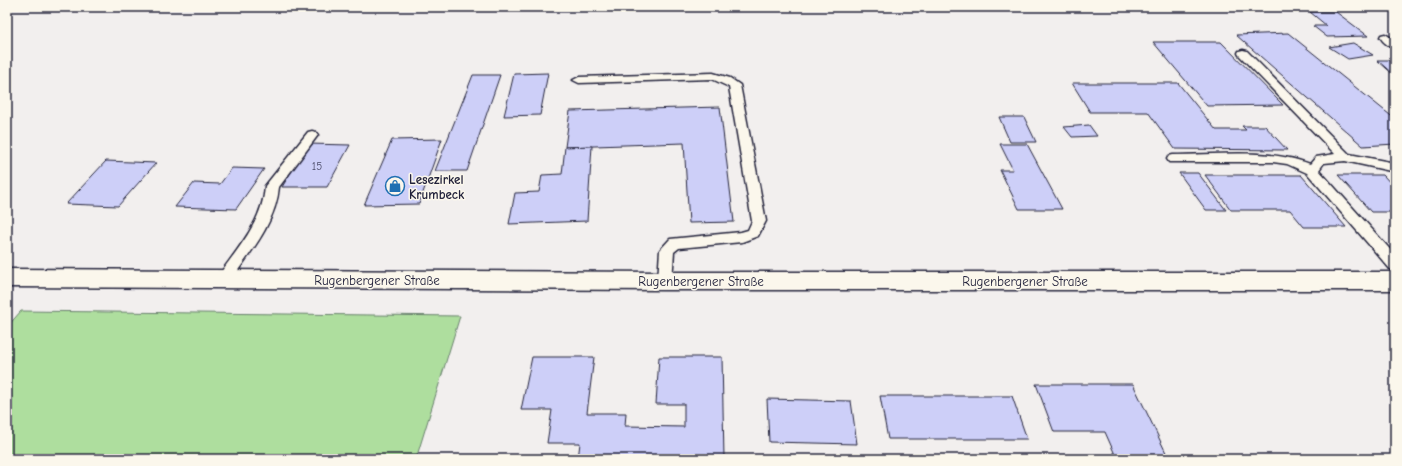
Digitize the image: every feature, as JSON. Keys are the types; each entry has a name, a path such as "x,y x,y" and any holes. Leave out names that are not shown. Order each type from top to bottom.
{"main road":[{"name":"Rugenbergener Straße","path":"7,278 665,281 1395,281"}],"lane":[{"path":"1385,38 1395,44"},
{"path":"1243,54 1345,156"},
{"path":"579,80 713,76 726,80 734,85 759,221 753,233 742,237 675,243 667,250 665,281"},
{"path":"224,279 262,221 272,195 272,186 312,135"},
{"path":"1312,170 1320,160 1345,156 1395,168"},
{"path":"1173,159 1273,158 1290,161 1312,170 1395,265"}],"green space":[{"path":"21,311 460,316 416,459 7,459 7,327"}],"building":[{"path":"1310,12 1336,12 1368,36 1327,37 1313,26 1327,26"},
{"path":"1288,33 1395,119 1395,144 1363,146 1236,35"},
{"path":"1153,42 1221,42 1283,105 1207,106"},
{"path":"1353,43 1373,55 1348,59 1329,47"},
{"path":"1377,60 1395,60 1395,76"},
{"path":"548,73 540,115 504,116 514,74"},
{"path":"473,75 500,75 467,171 435,171"},
{"path":"1072,83 1178,83 1216,130 1246,130 1242,126 1265,126 1287,150 1175,149 1148,112 1090,112"},
{"path":"720,107 734,222 689,223 684,143 565,147 570,111"},
{"path":"999,117 1024,117 1036,142 1010,142"},
{"path":"1089,125 1097,136 1072,137 1064,127"},
{"path":"442,139 419,204 364,205 392,140"},
{"path":"308,144 350,145 327,187 282,187"},
{"path":"1000,144 1027,144 1062,209 1019,209 1000,170 1013,170"},
{"path":"592,146 587,221 509,224 515,193 539,192 542,175 562,174 565,147"},
{"path":"106,161 156,163 118,206 66,204"},
{"path":"232,168 264,169 236,209 175,207 194,183 220,184"},
{"path":"1179,173 1198,173 1226,210 1206,210"},
{"path":"1205,175 1301,175 1346,227 1304,227 1290,210 1231,210"},
{"path":"1338,175 1383,175 1395,188 1395,212 1371,212"},
{"path":"532,357 594,357 587,413 626,413 625,426 684,427 684,404 656,404 659,357 722,357 724,459 578,459 580,443 547,443 552,410 521,410"},
{"path":"1036,384 1133,384 1169,459 1117,459 1105,432 1054,432"},
{"path":"880,396 1012,396 1027,439 888,439"},
{"path":"767,399 851,401 857,444 769,442"}],"place":[{"name":"Lesezirkel Krumbeck","path":"395,186"}]}
